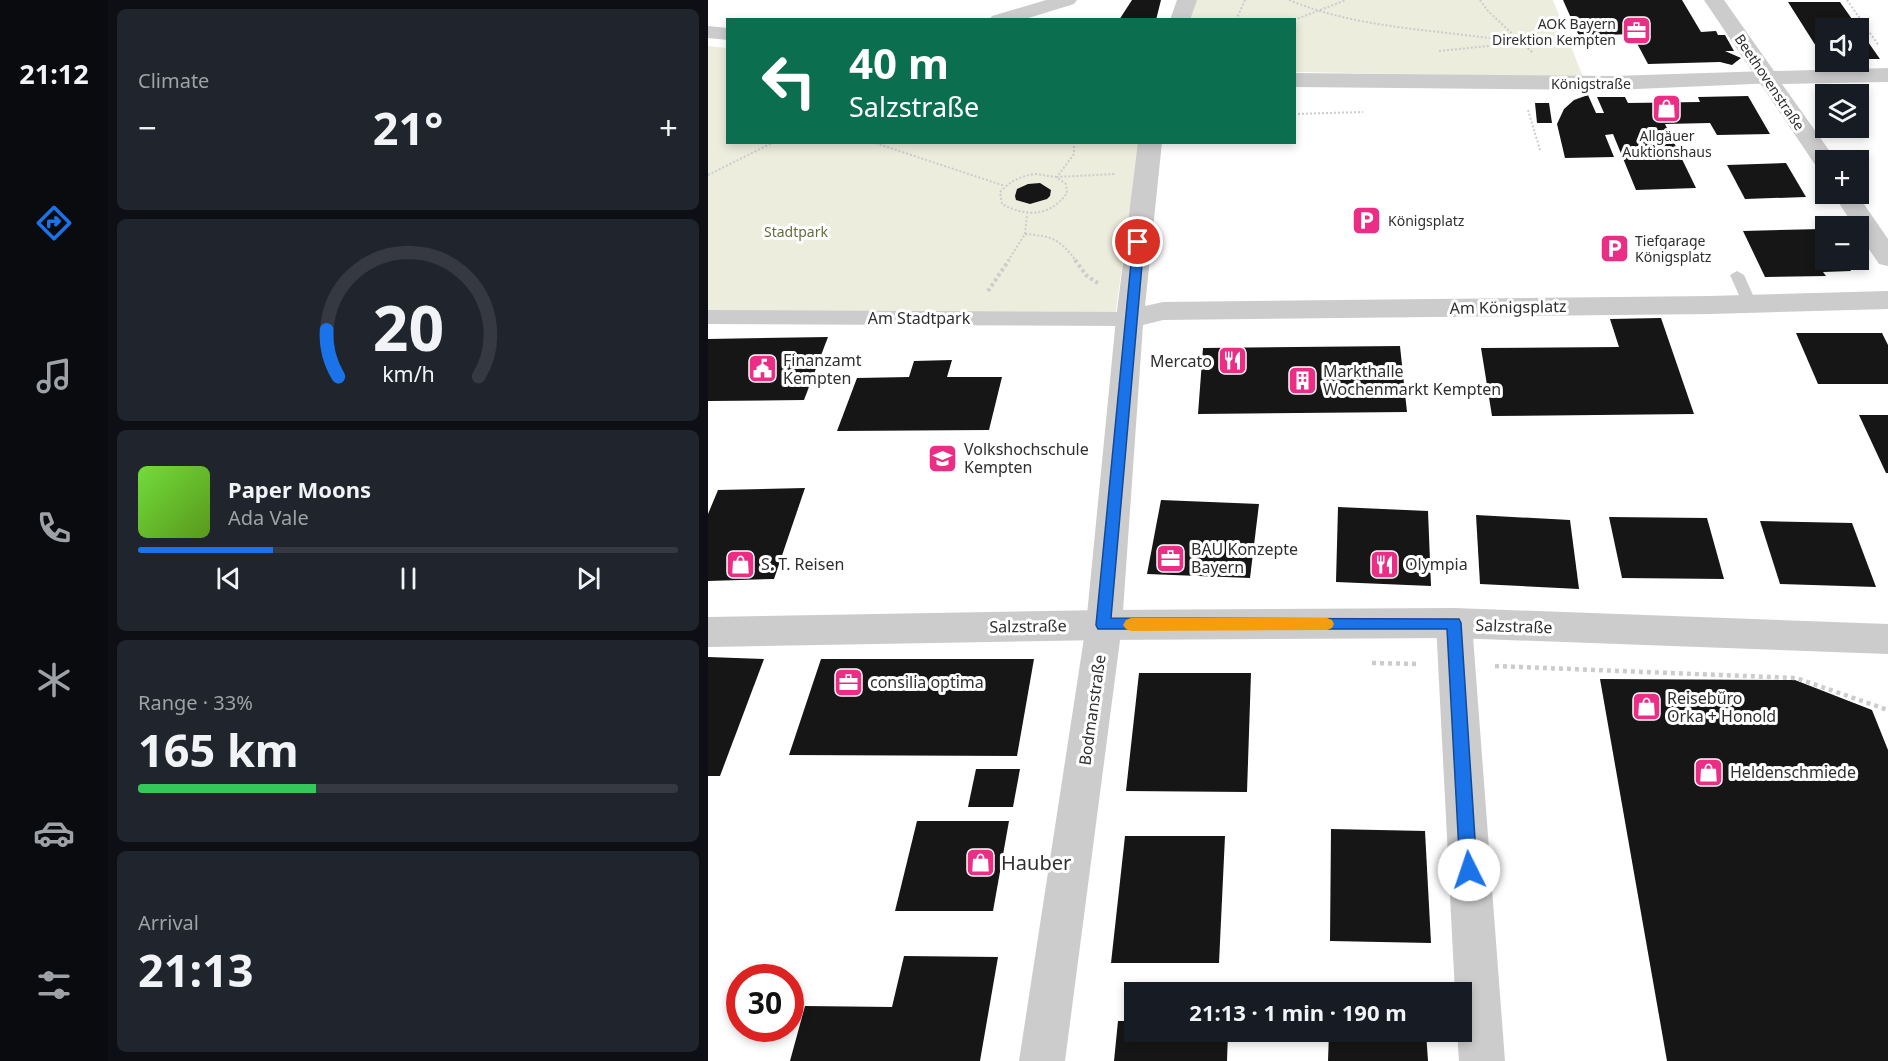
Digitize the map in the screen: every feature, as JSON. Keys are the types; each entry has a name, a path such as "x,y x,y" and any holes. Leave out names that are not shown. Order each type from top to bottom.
{"street":[{"path":"1181,18 1187,0"},
{"name":"Beethovenstraße","path":"1714,0 1817,150"},
{"path":"1006,18 1061,1"},
{"path":"708,32 726,34"},
{"name":"Königstraße","path":"1296,80 1563,83 1888,75"},
{"name":"Bodmanstraße","path":"1042,1061 1104,625 1130,319 1150,144"},
{"path":"1852,204 1888,258"},
{"name":"Am Königsplatz","path":"1130,319 1163,311 1189,310 1750,304 1888,300"},
{"name":"Am Stadtpark","path":"708,316 1130,319"},
{"path":"1454,623 1482,1061"},
{"name":"Salzstraße","path":"708,632 1104,625 1454,623 1888,639"}],"lane":[{"path":"1737,275 1750,304"}],"path":[{"path":"1237,18 1245,0"},
{"path":"1289,0 1316,12 1356,22 1463,32 1522,43"},
{"path":"1296,19 1346,0"},
{"path":"1480,0 1488,11 1563,83"},
{"path":"1847,0 1881,50"},
{"path":"1524,83 1530,97 1527,112 1540,150"},
{"path":"708,175 770,144"},
{"path":"878,144 1005,186"},
{"path":"1057,177 1074,154 1074,144"},
{"path":"1057,177 1068,187 1068,193 1065,200 1050,210 1027,214 1016,213 1002,204 1000,192 1005,186 1013,180 1035,174 1057,177 1147,172"},
{"path":"1025,234 1027,214"},
{"path":"1456,665 1796,678 1888,710"}],"green space":[{"path":"1186,0 1553,0 1583,77 1296,72 1296,18 1180,18"},
{"name":"Stadtpark","path":"708,46 726,48 726,144 1139,144 1115,317 708,320"}],"building":[{"path":"1132,0 1161,0 1156,18 1120,18"},
{"path":"1563,0 1682,0 1701,32 1716,31 1718,35 1725,35 1734,51 1725,51 1741,58 1732,65 1720,62 1648,64 1632,34 1579,36"},
{"path":"1788,2 1840,2 1851,18 1815,18 1815,45"},
{"path":"1869,43 1880,59 1869,59"},
{"path":"1588,95 1596,113 1604,113 1597,97 1625,97 1628,103 1700,102 1698,97 1748,96 1770,134 1717,135 1710,123 1665,124 1696,188 1636,190 1613,134 1605,135 1614,157 1565,158 1557,124 1564,109 1574,100"},
{"path":"1535,103 1549,103 1552,123 1537,123"},
{"path":"1786,163 1806,197 1745,199 1727,165"},
{"path":"1040,183 1051,190 1047,199 1030,204 1016,200 1017,189 1028,184"},
{"path":"1815,229 1815,270 1851,271 1823,272 1826,276 1765,277 1743,231"},
{"path":"1661,318 1694,414 1492,416 1481,348 1619,347 1610,319"},
{"path":"1796,333 1882,333 1888,345 1888,384 1818,384"},
{"name":"Finanzamt Kempten","path":"828,337 804,400 708,401 708,339"},
{"name":"Markthalle Wochenmarkt Kempten","path":"1400,346 1407,412 1198,414 1203,348"},
{"path":"952,360 947,377 1002,377 989,430 837,431 857,378 909,377 914,361"},
{"path":"1859,415 1888,415 1888,473 1886,473"},
{"path":"805,488 774,579 708,581 708,514 718,490"},
{"path":"1161,500 1259,504 1250,578 1147,574"},
{"path":"1338,507 1428,511 1431,586 1336,582"},
{"path":"1476,515 1570,520 1579,589 1480,584"},
{"path":"1609,517 1707,518 1724,579 1622,578"},
{"path":"1760,521 1852,523 1876,587 1780,584"},
{"path":"708,657 764,659 720,776 708,776"},
{"path":"821,659 1034,659 1017,756 789,755"},
{"path":"1139,673 1251,673 1247,792 1126,791"},
{"path":"1600,679 1795,680 1872,710 1888,750 1888,1061 1667,1061"},
{"path":"976,769 1020,769 1013,807 968,807"},
{"path":"917,821 1009,821 993,911 895,911"},
{"path":"1331,829 1425,831 1431,943 1330,941"},
{"path":"1125,836 1225,836 1219,963 1111,963"},
{"path":"904,956 998,957 980,1061 790,1061 795,1042 804,1042 805,1006 892,1007"},
{"path":"1118,1021 1124,1021 1124,1042 1228,1042 1227,1061 1114,1061"},
{"path":"1329,1042 1427,1042 1428,1061 1328,1061"}],"slow traffic":[{"path":"1131,625 1327,624"}],"place":[{"name":"AOK Bayern Direktion Kempten","path":"1637,31"},
{"name":"Allgäuer Auktionshaus","path":"1667,108"},
{"name":"Königsplatz","path":"1367,220"},
{"name":"Tiefgarage Königsplatz","path":"1614,248"},
{"name":"Mercato","path":"1233,361"},
{"name":"Finanzamt Kempten","path":"762,369"},
{"name":"Markthalle Wochenmarkt Kempten","path":"1302,380"},
{"name":"Volkshochschule Kempten","path":"943,458"},
{"name":"BAU Konzepte Bayern","path":"1170,558"},
{"name":"S. T. Reisen","path":"740,564"},
{"name":"Olympia","path":"1384,564"},
{"name":"consilia optima","path":"849,682"},
{"name":"Reisebüro Orka + Honold","path":"1646,707"},
{"name":"Heldenschmiede","path":"1709,772"},
{"name":"Hauber","path":"980,862"}],"route":[{"path":"1138,242 1104,625 1454,623 1469,870"}]}
